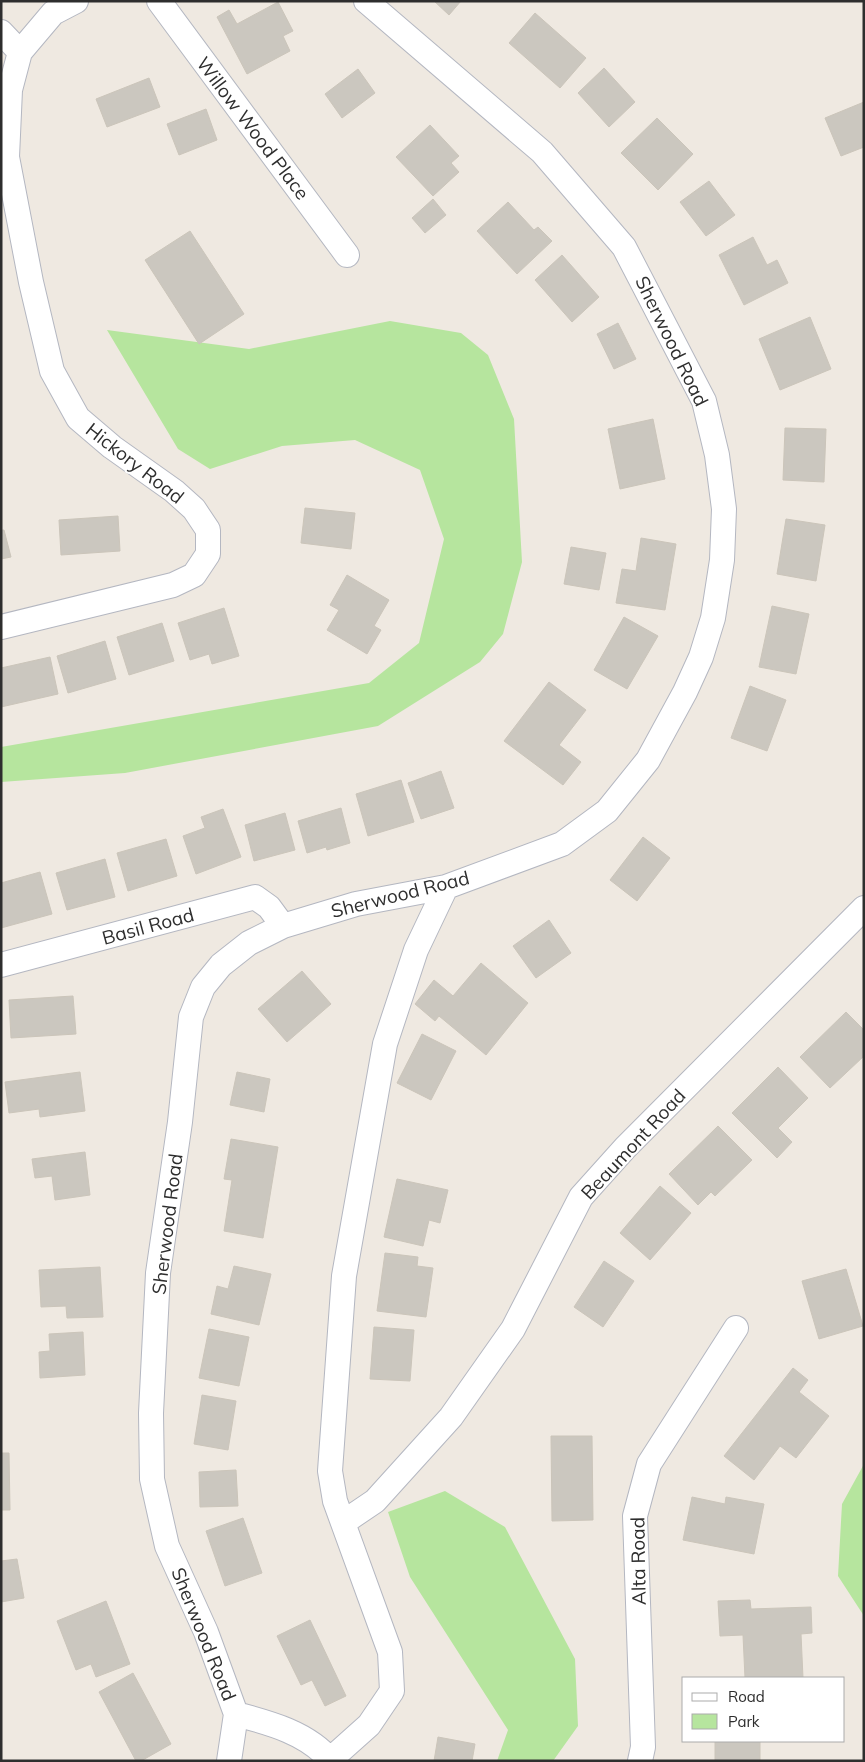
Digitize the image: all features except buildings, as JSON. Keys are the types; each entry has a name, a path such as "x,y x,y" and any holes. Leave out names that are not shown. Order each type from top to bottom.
{"street":[{"name":"Hickory Road","path":"1,627 174,585 194,575 208,554 208,530 194,509 174,491 112,447 78,418 52,371 31,282 7,157 10,90 20,52 53,13 76,1"},
{"name":"Willow Wood Place","path":"159,1 347,255"},
{"name":"Sherwood Road","path":"229,1761 236,1714 206,1632 167,1546 152,1479 151,1413 158,1282 180,1122 191,1017 203,987 222,965 249,943 283,926 356,904 446,887 562,844 607,811 648,760 702,657 713,618 722,560 724,509 717,455 704,401 624,247 542,152 366,1"},
{"path":"1,32 20,52"},
{"path":"236,1714 272,1724 308,1741 331,1760 369,1725 392,1691 390,1652 335,1501 330,1472 344,1276 384,1044 416,950 446,887"},
{"name":"Basil Road","path":"1,965 255,897 269,907 283,926"},
{"name":"Beaumont Road","path":"344,1522 376,1501 451,1417 513,1329 582,1197 625,1148 864,908"},
{"name":"Alta Road","path":"640,1761 643,1747 635,1516 649,1464 736,1328"}],"green space":[{"path":"390,321 461,333 488,355 514,419 522,562 503,634 480,662 378,726 125,773 1,782 1,747 369,683 419,643 444,539 420,470 355,440 282,446 210,469 178,449 107,330 249,349"},
{"path":"864,1464 864,1616 838,1576 842,1504"},
{"path":"445,1491 505,1527 575,1659 578,1726 553,1761 497,1761 508,1730 410,1577 388,1512"}]}
